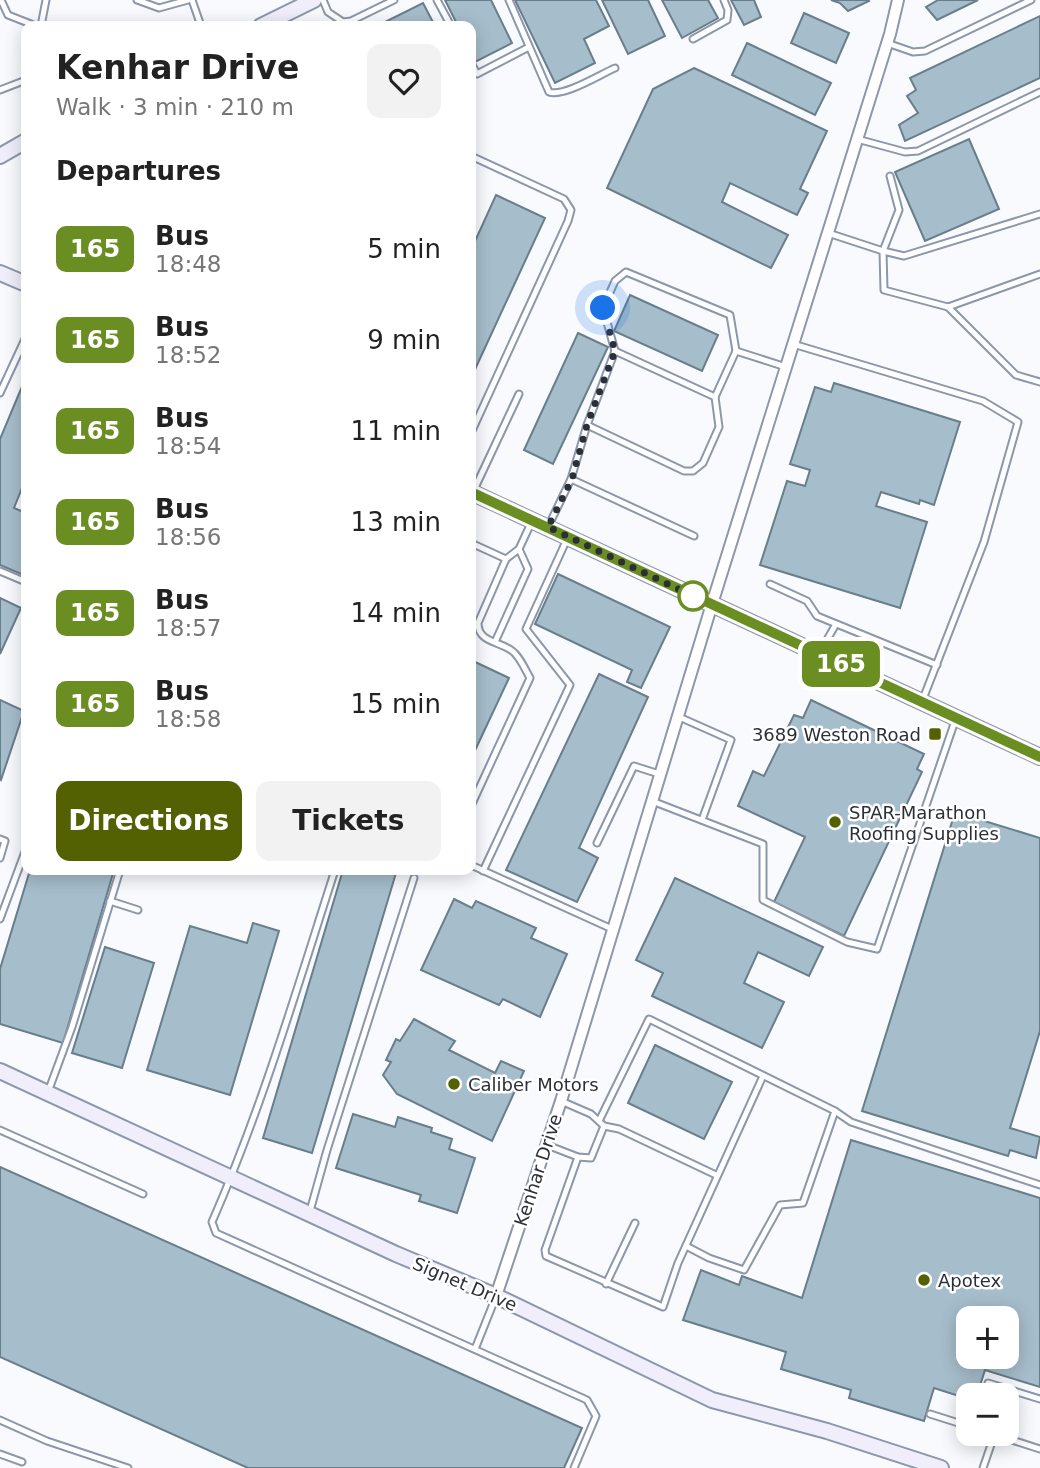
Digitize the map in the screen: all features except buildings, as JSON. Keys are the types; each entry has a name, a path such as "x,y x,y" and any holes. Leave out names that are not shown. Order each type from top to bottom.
{"street":[{"path":"271,21 314,0"},
{"name":"Kenhar Drive","path":"496,1296 561,1101 898,0"},
{"path":"0,156 21,144"},
{"path":"0,267 21,281"},
{"path":"0,273 21,281"},
{"path":"476,494 1040,757"},
{"name":"Signet Drive","path":"0,1071 396,1254 496,1296 712,1400 827,1431 941,1468"}],"lane":[{"path":"1,0 8,15 23,21"},
{"path":"42,21 46,0"},
{"path":"138,0 159,8 190,0 199,21"},
{"path":"323,0 328,12 342,21"},
{"path":"351,21 394,0"},
{"path":"437,0 448,21"},
{"path":"509,0 549,92 556,94 615,68"},
{"path":"693,39 727,20 728,10 724,0"},
{"path":"887,43 913,52 925,51 1031,0"},
{"path":"476,72 529,47"},
{"path":"0,90 21,82"},
{"path":"857,139 905,152 918,151 1040,92"},
{"path":"476,158 564,200 571,211 476,422"},
{"path":"890,176 899,210 883,251 884,290 948,307 1016,375 1040,382"},
{"path":"828,233 904,256 1040,214"},
{"path":"548,527 572,479 587,425 615,351 603,308 615,281 625,272 730,315 736,351 715,397 719,427 703,463 694,471 684,471 587,425"},
{"path":"948,307 1040,274"},
{"path":"793,344 982,401 1018,422 984,542 921,702"},
{"path":"0,393 21,348"},
{"path":"615,351 715,397"},
{"path":"736,351 786,367"},
{"path":"476,484 519,394"},
{"path":"572,479 694,536"},
{"path":"476,795 530,678 513,650 481,636 478,623 506,559 519,549 532,520"},
{"path":"482,871 570,685 526,629 568,537"},
{"path":"476,545 506,559"},
{"path":"495,642 528,569 519,549"},
{"path":"0,571 21,580"},
{"path":"770,584 807,601 817,616 936,665"},
{"path":"818,654 836,624"},
{"path":"677,716 730,740 702,820"},
{"path":"651,801 763,844 763,900 847,942 877,949 956,718"},
{"path":"597,843 634,766 659,774"},
{"path":"0,839 5,841 0,858"},
{"path":"0,919 21,862"},
{"path":"476,868 612,929"},
{"path":"48,1092 72,1027 118,875"},
{"path":"333,875 262,1093 212,1222 216,1233 587,1400 596,1416 574,1468"},
{"path":"309,1214 414,878"},
{"path":"110,901 138,910"},
{"path":"547,1145 578,1157 591,1158 601,1123 649,1020 835,1111 851,1122 1040,1185"},
{"path":"578,1157 545,1250 546,1256 663,1307 716,1175 763,1076"},
{"path":"561,1101 591,1114 601,1123 716,1175"},
{"path":"686,1246 709,1258 744,1270 780,1205 803,1203 835,1111"},
{"path":"0,1130 144,1194"},
{"path":"606,1284 635,1223"},
{"path":"475,1349 496,1296"},
{"path":"1019,1393 1040,1399"},
{"path":"930,1414 956,1422"},
{"path":"0,1420 47,1441 128,1468"},
{"path":"1019,1442 1040,1449"},
{"path":"983,1468 989,1446"},
{"path":"0,1454 22,1462"}],"bus line":[{"name":"165","path":"476,494 1040,757"}],"place":[{"name":"3689 Weston Road","path":"935,734"},
{"name":"SPAR-Marathon Roofing Supplies","path":"835,822"},
{"name":"Caliber Motors","path":"454,1084"},
{"name":"Apotex","path":"924,1280"}],"route":[{"path":"603,308 615,351 587,425 572,479 548,527 693,596"}]}
